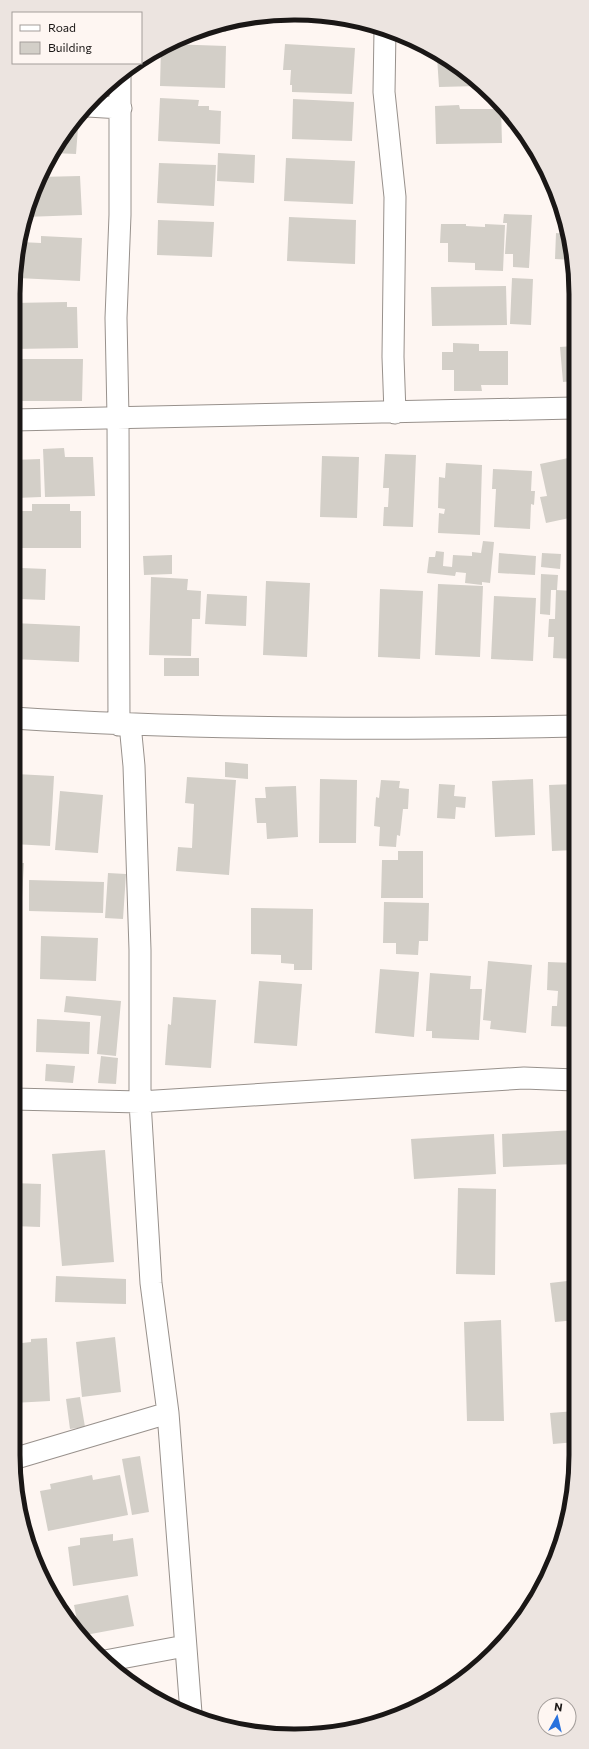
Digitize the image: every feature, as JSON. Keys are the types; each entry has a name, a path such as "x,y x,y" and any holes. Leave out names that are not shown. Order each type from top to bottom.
{"street":[{"path":"385,36 384,92 395,198 393,357 395,413"},
{"path":"120,83 120,215 116,318 124,724 134,766 140,950 140,1102 151,1283 168,1413 191,1709"},
{"path":"95,106 121,108"},
{"path":"20,420 569,408"},
{"path":"20,718 124,724 439,729 569,726"},
{"path":"20,1099 140,1102 524,1078 569,1080"},
{"path":"20,1457 168,1413"},
{"path":"112,1660 185,1646"}],"building":[{"path":"294,20 339,23 286,21"},
{"path":"226,28 226,32 214,32"},
{"path":"181,44 226,46 225,88 160,86 161,55"},
{"path":"285,44 355,48 352,94 292,92 292,85 290,85 291,70 283,70"},
{"path":"437,60 473,86 439,87"},
{"path":"160,98 199,100 198,106 209,106 209,110 221,111 220,144 158,141"},
{"path":"293,99 354,102 352,141 292,139"},
{"path":"459,105 460,109 497,109 501,114 502,143 436,144 435,106"},
{"path":"78,126 76,154 59,153"},
{"path":"218,153 255,155 254,183 217,181"},
{"path":"286,158 355,161 353,204 284,201"},
{"path":"159,163 216,165 214,206 157,203"},
{"path":"80,176 82,215 31,217 46,177"},
{"path":"504,214 532,215 529,268 513,267 513,254 505,254 507,223 503,223"},
{"path":"289,217 356,220 355,264 287,261"},
{"path":"158,220 214,222 212,257 157,255"},
{"path":"441,224 466,224 466,226 485,227 485,224 505,225 503,271 475,270 475,263 448,262 448,243 440,243"},
{"path":"556,233 562,234 567,260 555,259"},
{"path":"41,236 82,238 80,281 21,278 25,242 41,243"},
{"path":"512,278 533,279 531,325 510,324"},
{"path":"506,286 507,325 432,326 431,287"},
{"path":"67,302 67,307 77,307 78,348 20,349 20,303"},
{"path":"453,343 479,344 479,351 508,351 508,385 481,385 482,391 454,391 454,370 442,370 442,352 453,352"},
{"path":"569,346 569,381 563,382 560,347"},
{"path":"20,359 83,359 82,401 20,401"},
{"path":"64,448 65,457 93,457 95,496 45,497 43,449"},
{"path":"385,454 416,455 413,527 383,526 384,507 388,507 389,488 383,488"},
{"path":"322,456 359,457 357,518 320,517"},
{"path":"569,458 569,518 546,523 540,497 547,496 540,464"},
{"path":"40,459 41,497 20,498 20,460"},
{"path":"446,463 482,465 480,535 438,533 439,513 444,514 445,509 438,508 439,477 445,478"},
{"path":"493,469 532,471 531,491 535,491 534,505 531,504 530,529 494,527 496,489 492,489"},
{"path":"32,504 70,504 70,511 81,511 81,548 20,548 20,511 32,511"},
{"path":"483,541 494,542 490,583 482,582 482,585 465,583 466,573 456,572 455,576 427,573 429,557 435,557 436,551 444,552 443,566 452,567 453,555 472,556 472,552 481,553"},
{"path":"499,553 536,556 535,575 498,573"},
{"path":"542,553 561,554 560,569 541,567"},
{"path":"172,555 172,574 144,575 143,556"},
{"path":"22,568 46,569 45,600 21,599"},
{"path":"541,574 558,575 557,590 551,590 550,615 540,614"},
{"path":"151,577 188,579 187,590 201,591 200,619 192,619 191,656 149,655"},
{"path":"266,581 310,583 307,657 263,655"},
{"path":"438,584 483,586 480,657 435,655"},
{"path":"380,589 423,591 420,659 378,657"},
{"path":"556,590 569,591 569,659 553,658 554,637 548,637 549,619 555,619"},
{"path":"207,594 247,596 246,626 205,624"},
{"path":"494,596 536,598 533,661 491,659"},
{"path":"20,623 80,626 79,662 20,659"},
{"path":"164,658 199,658 199,676 164,676"},
{"path":"225,762 248,764 248,779 225,777"},
{"path":"20,774 54,776 50,846 20,844"},
{"path":"187,777 236,780 229,875 176,871 178,847 192,848 194,804 185,803"},
{"path":"320,779 357,780 356,843 319,843"},
{"path":"533,779 535,835 495,837 492,781"},
{"path":"381,780 400,781 399,788 409,789 408,809 403,809 400,836 397,835 396,847 379,846 380,827 374,826 376,797 379,798"},
{"path":"439,784 455,785 454,796 466,797 465,808 456,807 455,819 437,818"},
{"path":"569,784 569,850 552,851 549,785"},
{"path":"296,786 298,837 267,839 266,823 257,823 255,798 266,798 265,787"},
{"path":"60,791 103,795 98,853 55,850"},
{"path":"398,851 423,851 423,898 381,898 382,860 398,860"},
{"path":"20,863 24,863 22,897 20,897"},
{"path":"108,873 126,874 123,919 105,918"},
{"path":"29,880 104,882 103,913 29,911"},
{"path":"384,902 429,903 428,941 419,941 418,955 396,954 396,943 383,943"},
{"path":"251,908 313,909 312,970 294,970 294,964 281,963 281,955 251,954"},
{"path":"41,936 98,938 96,981 40,979"},
{"path":"488,961 532,965 526,1033 490,1029 491,1021 483,1020"},
{"path":"548,962 569,963 569,1027 551,1026 552,1006 557,1006 558,991 547,990"},
{"path":"380,969 419,972 414,1037 375,1033"},
{"path":"430,973 471,976 470,989 482,989 479,1040 432,1038 432,1031 426,1031"},
{"path":"259,981 302,984 297,1046 254,1043"},
{"path":"66,996 121,1001 116,1056 97,1054 101,1016 64,1012"},
{"path":"173,997 216,1000 211,1068 165,1065 168,1024 171,1025"},
{"path":"37,1019 90,1022 89,1054 36,1052"},
{"path":"101,1056 118,1058 116,1084 98,1083"},
{"path":"46,1064 75,1066 73,1083 45,1081"},
{"path":"569,1130 569,1164 503,1167 502,1134"},
{"path":"494,1134 496,1174 414,1179 411,1139"},
{"path":"105,1150 114,1262 62,1266 52,1154"},
{"path":"20,1183 41,1184 40,1227 20,1226"},
{"path":"458,1188 496,1189 495,1275 456,1274"},
{"path":"56,1276 126,1279 126,1304 55,1302"},
{"path":"569,1281 569,1321 555,1322 550,1283"},
{"path":"501,1320 504,1421 467,1421 464,1322"},
{"path":"115,1337 121,1392 82,1397 76,1342"},
{"path":"47,1338 50,1401 20,1403 20,1343 31,1342 31,1339"},
{"path":"80,1397 85,1427 70,1429 66,1399"},
{"path":"569,1412 569,1443 553,1444 550,1413"},
{"path":"140,1456 149,1512 132,1515 122,1459"},
{"path":"92,1475 93,1480 120,1475 128,1515 48,1531 40,1491 51,1489 50,1484"},
{"path":"113,1534 113,1541 133,1538 138,1576 73,1586 68,1547 80,1545 80,1538"},
{"path":"128,1595 134,1626 88,1635 77,1622 74,1605"}]}
